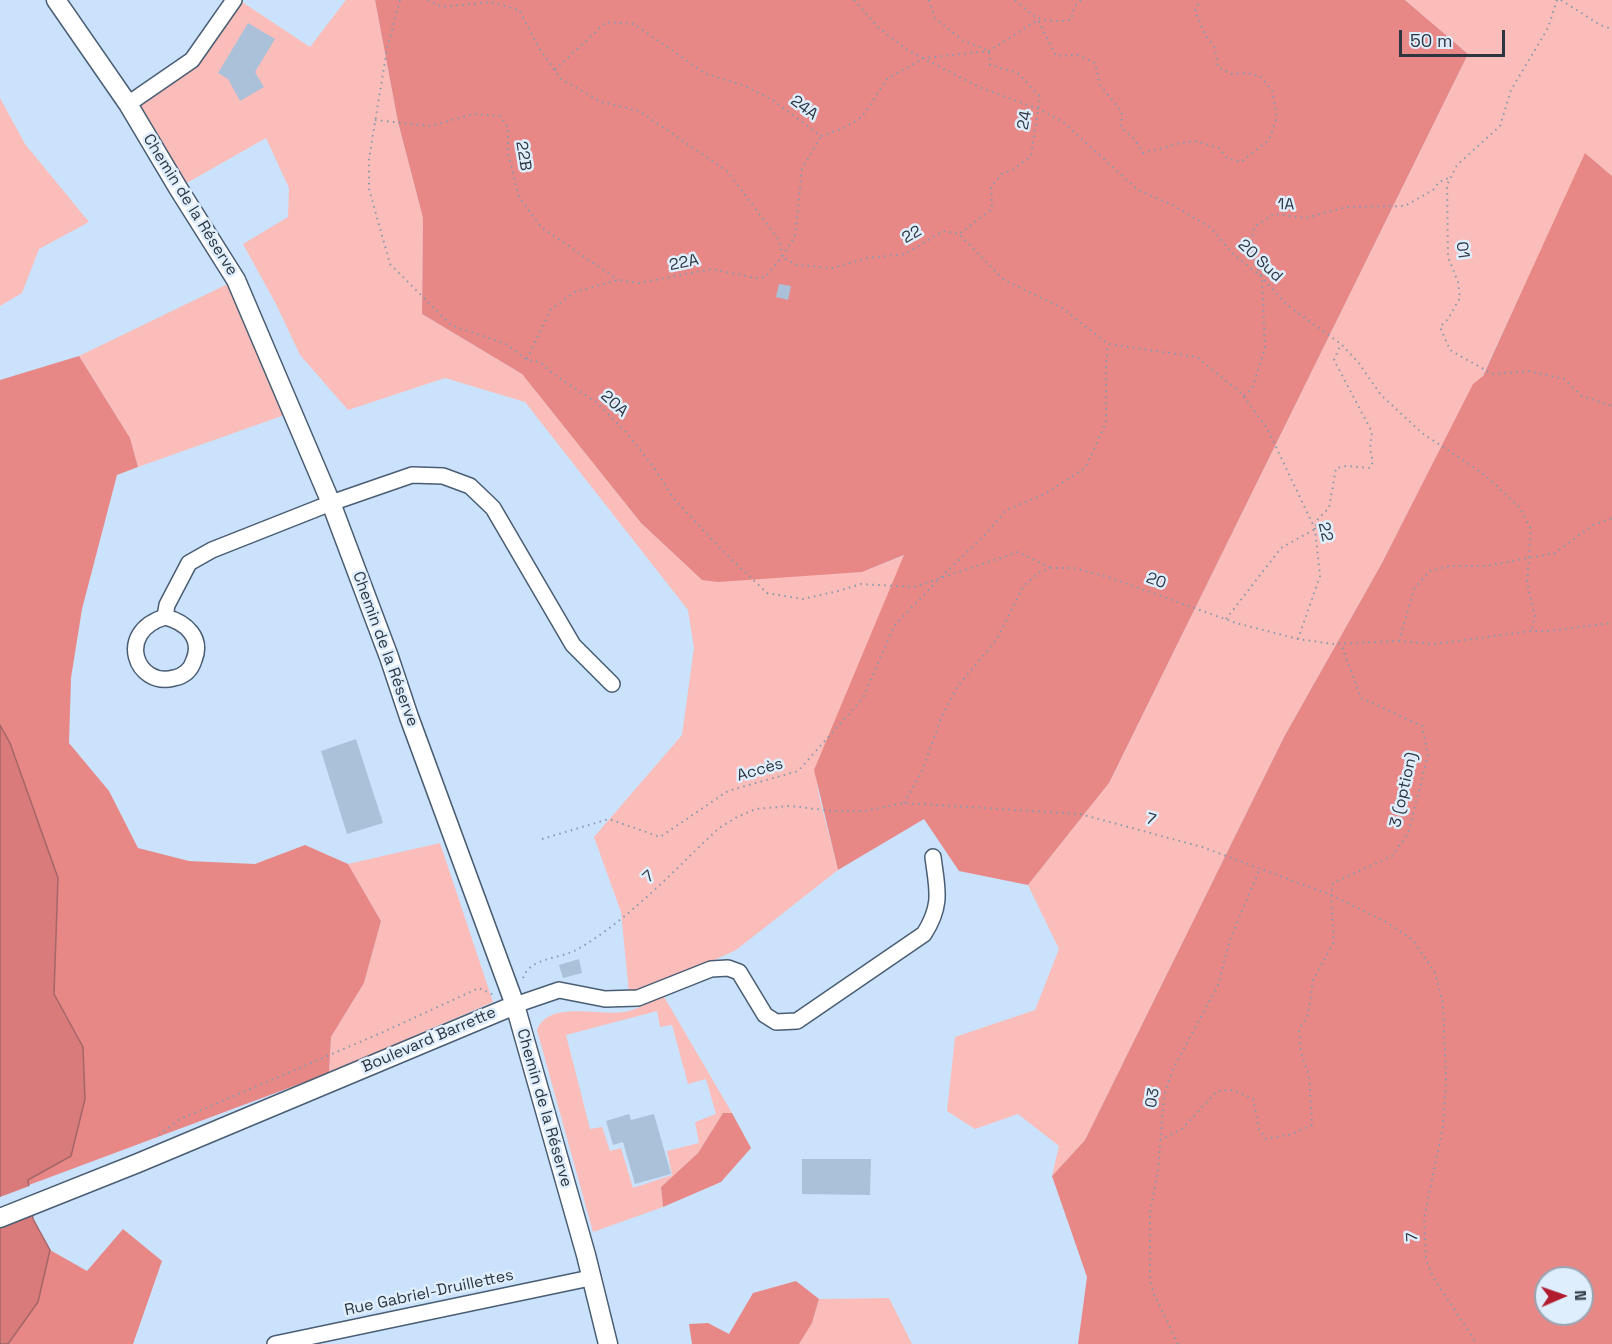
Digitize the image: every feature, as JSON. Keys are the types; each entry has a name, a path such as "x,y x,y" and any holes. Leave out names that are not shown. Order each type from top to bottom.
{"street":[{"name":"Chemin de la Réserve","path":"56,0 128,104 236,280 331,502 515,1005 608,1344"},
{"path":"128,104 192,60 234,0"},
{"path":"165,617 167,605 189,563 212,550 331,502 412,475 443,476 470,486 493,508 573,645 612,684"},
{"path":"165,617 187,626 194,636 197,647 195,659 189,670 179,677 168,680 156,678 144,670 138,662 135,650 137,638 143,628 165,617"},
{"path":"515,1005 559,990 605,999 638,998 711,969 728,968 739,972 765,1015 776,1022 797,1022 924,934 932,922 938,904 933,856"},
{"name":"Boulevard Barrette","path":"0,1218 138,1163 515,1005"},
{"name":"Rue Gabriel-Druillettes","path":"275,1344 590,1278"}],"path":[{"name":"20A","path":"400,0 387,49 375,120 369,159 369,189 390,264 451,325 506,344 527,360 540,362 553,374 596,402 625,431 654,466 673,498 725,554 767,592 803,599 861,584 914,587 1018,552 1052,568"},
{"path":"428,0 442,7 490,2 519,10 539,48 561,79 601,102 639,111 727,171 779,240 782,257"},
{"name":"20 Sud","path":"854,0 878,27 907,50 981,88 1040,109 1063,122 1138,190 1173,205 1211,228 1233,255 1262,277 1287,305 1341,345 1358,362 1381,395 1422,433 1485,475 1520,508 1531,529 1527,582 1535,617 1531,631"},
{"name":"24","path":"929,0 935,18 962,40 989,51 990,65 1018,73 1040,97 1040,109 1031,156 1014,171 1002,174 992,187 992,209 959,234"},
{"path":"1016,0 1038,20 1056,56 1078,54 1095,63 1100,85 1122,112 1121,127 1135,140 1143,153 1195,141 1219,148 1227,158 1241,162 1269,140 1277,117 1272,90 1260,76 1246,73 1231,74 1218,67 1215,48 1205,34 1196,11 1200,0"},
{"path":"1038,20 1053,22 1071,20 1074,7 1081,0"},
{"path":"1451,177 1457,165 1500,126 1511,90 1548,28 1557,0"},
{"path":"1561,0 1600,26 1612,29"},
{"name":"24A","path":"555,70 606,21 634,24 706,74 745,86 774,101 821,136 844,129 862,117 887,79 924,58 989,51 1038,20"},
{"name":"22B","path":"375,120 431,126 473,114 500,116 507,127 508,153 519,197 541,227 618,280"},
{"name":"22A","path":"527,360 551,309 575,292 618,280 639,283 712,269 755,278 765,277 782,257 795,236 802,170 821,136"},
{"name":"1A","path":"1244,396 1252,389 1265,348 1262,277 1251,249 1254,227 1274,214 1306,218 1346,207 1405,206 1433,190 1439,182 1451,177"},
{"name":"01","path":"1451,177 1447,185 1448,257 1458,282 1460,298 1448,319 1440,327 1450,350 1492,374 1529,371 1564,379 1582,396 1612,406"},
{"name":"22","path":"782,257 797,265 832,268 867,258 905,254 943,231 959,234 1004,280 1062,308 1108,344 1197,357 1244,396 1267,428 1315,529 1320,576 1298,639"},
{"path":"939,578 984,536 1006,510 1045,494 1085,468 1106,423 1108,344"},
{"path":"1226,620 1281,548 1315,529 1318,519 1329,508 1336,468 1346,466 1370,468 1373,462 1370,449 1372,432 1334,360 1341,345"},
{"path":"1399,642 1414,589 1430,571 1450,566 1486,566 1555,553 1593,525 1612,518"},
{"path":"904,803 923,770 941,718 958,686 998,639 1023,587 1038,573 1052,568"},
{"name":"20","path":"1052,568 1074,568 1108,577 1226,620 1298,639 1341,644 1399,642 1435,644 1612,623"},
{"name":"Accès","path":"542,839 609,819 660,837 729,792 798,771 863,698 894,626 939,578"},
{"name":"3 (option)","path":"1331,895 1333,883 1392,856 1408,834 1428,755 1422,726 1361,698 1341,644"},
{"name":"7","path":"515,1005 526,971 533,965 576,951 619,920 719,828 756,809 790,806 833,812 866,811 904,803 1080,814 1202,847 1331,895 1386,922 1413,940 1435,973 1443,1004 1446,1081 1443,1126 1424,1219 1426,1260 1433,1277 1477,1344"},
{"name":"03","path":"1178,1344 1154,1294 1150,1280 1150,1212 1158,1171 1164,1095 1173,1069 1218,985 1230,940 1260,868"},
{"path":"1160,1140 1182,1129 1217,1091 1233,1090 1253,1100 1259,1129 1266,1138 1292,1134 1312,1125 1309,1075 1301,1053 1299,1030 1308,1015 1313,980 1334,942 1331,895"},
{"name":"Boulevard Barrette","path":"155,1138 180,1119 381,1034 479,988 515,1005"}],"shaded area":[{"path":"239,0 310,47 346,0 375,0 398,122 423,218 422,314 522,374 641,523 702,580 862,572 905,555 815,770 819,796 838,870 736,950 658,986 629,993 621,912 594,837 682,735 694,648 688,610 525,402 445,378 348,410 300,355 277,306 243,244 288,217 289,188 266,138 178,188 128,104 192,60"},
{"path":"375,0 1405,0 1468,54 1109,783 1028,885 959,871 924,819 838,870 814,770 904,555 862,572 718,582 702,580 641,523 522,374 422,314 423,218 398,122"},
{"path":"1405,0 1612,0 1612,176 1586,154 1482,377 1473,385 1382,563 1284,737 1085,1140 1052,1176 1059,1146 1018,1114 975,1129 947,1111 955,1037 1035,1010 1059,949 1028,885 1109,783 1468,54"},
{"path":"0,98 25,144 89,222 39,249 22,293 0,306"},
{"path":"1585,153 1612,176 1612,1344 1078,1344 1087,1277 1052,1176 1085,1140 1284,737 1382,563 1473,384 1483,376"},
{"path":"236,280 293,412 138,467 130,438 79,356"},
{"path":"79,356 130,438 138,467 117,475 82,609 71,678 69,743 109,791 138,848 189,861 255,864 305,845 348,864 381,921 364,983 331,1037 329,1073 29,1185 28,1180 83,1047 54,994 58,878 10,743 0,725 0,380"},
{"path":"0,725 10,743 58,878 54,994 83,1047 85,1099 71,1156 28,1180 33,1219 50,1250 38,1302 8,1344 0,1344"},
{"path":"440,843 493,1002 329,1073 331,1037 364,983 381,921 348,864"},
{"path":"663,995 732,1113 723,1113 698,1153 661,1187 663,1207 593,1232 537,1030 543,1021 552,1015 575,1011 624,1012","holes":["657,1011 660,1027 672,1025 688,1084 706,1079 716,1114 695,1122 699,1143 667,1151 672,1175 633,1188 621,1148 610,1151 602,1127 590,1129 566,1035"]},
{"path":"723,1113 732,1113 751,1148 721,1182 663,1207 661,1187 698,1153"},
{"path":"123,1229 162,1261 133,1344 8,1344 38,1302 50,1250 87,1271"},
{"path":"796,1281 819,1299 812,1323 799,1344 692,1344 689,1324 708,1323 729,1334 753,1293"},
{"path":"889,1298 912,1344 799,1344 812,1323 819,1299"}],"pier":[{"path":"32,1185 35,1214 0,1228 0,1197"}],"building":[{"path":"248,23 275,39 255,72 264,87 240,101 228,79 218,73"},
{"path":"779,284 791,286 788,300 776,297"},
{"path":"356,739 383,823 347,834 321,751"},
{"path":"579,959 582,973 563,978 559,965"},
{"path":"629,1114 631,1120 654,1114 671,1174 635,1184 623,1142 613,1145 606,1121"},
{"path":"802,1159 871,1159 870,1195 802,1194"}]}
